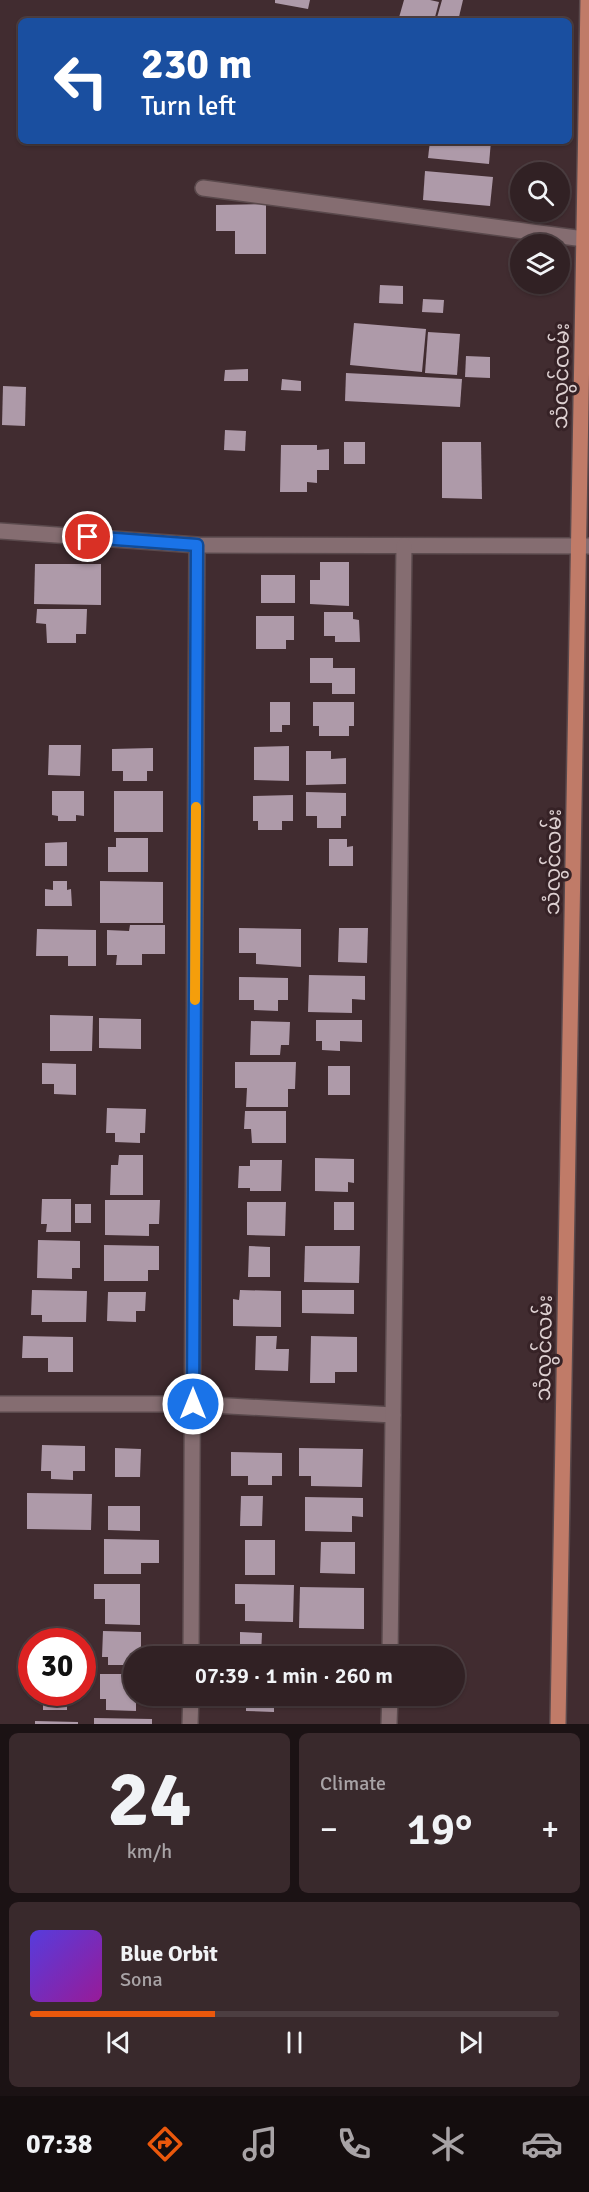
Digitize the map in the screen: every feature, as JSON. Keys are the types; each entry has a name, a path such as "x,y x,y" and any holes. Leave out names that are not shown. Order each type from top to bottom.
{"main road":[{"name":"သံလွင်လမ်း","path":"558,1724 584,546 584,239 588,0"}],"street":[{"path":"203,188 584,239"},
{"path":"0,531 197,545 584,546"},
{"path":"191,1646 197,545"},
{"path":"390,1646 404,546"},
{"path":"0,1404 193,1404 393,1415"},
{"path":"190,1724 191,1706"},
{"path":"389,1724 390,1706"}],"building":[{"path":"275,0 310,0 308,9 275,3"},
{"path":"404,0 439,2 435,18 399,18"},
{"path":"442,0 463,0 459,18 437,18"},
{"path":"310,144 310,146 285,145"},
{"path":"430,144 491,144 489,164 428,158"},
{"path":"425,171 493,177 490,206 423,200"},
{"path":"266,204 266,254 235,254 235,231 216,231 216,205"},
{"path":"380,285 403,286 403,304 379,303"},
{"path":"423,299 444,300 443,313 422,312"},
{"path":"354,323 426,329 422,372 350,365"},
{"path":"428,332 460,334 457,375 425,373"},
{"path":"466,356 490,357 490,378 465,377"},
{"path":"248,369 248,381 224,381 225,370"},
{"path":"346,373 462,379 460,407 345,401"},
{"path":"282,379 301,381 301,391 281,390"},
{"path":"3,386 26,387 25,426 2,425"},
{"path":"225,430 246,431 245,451 224,450"},
{"path":"344,442 365,442 365,464 344,464"},
{"path":"442,442 481,442 482,499 442,498"},
{"path":"281,445 317,445 317,450 329,449 329,470 317,470 317,483 307,482 307,492 280,492"},
{"path":"320,562 349,562 349,606 310,604 310,580 320,580"},
{"path":"35,564 101,564 101,605 34,604"},
{"path":"261,575 295,575 295,603 261,603"},
{"path":"37,609 87,609 86,634 76,634 76,643 47,643 46,624 36,623"},
{"path":"324,612 353,612 353,619 359,620 360,642 335,642 335,636 324,636"},
{"path":"256,616 294,616 294,640 286,640 286,649 256,649"},
{"path":"310,658 333,658 333,668 355,668 355,694 332,694 332,683 310,683"},
{"path":"270,702 290,702 290,725 282,725 282,732 270,732"},
{"path":"313,702 354,702 354,726 349,726 349,736 319,736 319,726 313,726"},
{"path":"49,745 81,745 80,776 48,775"},
{"path":"289,746 289,781 254,780 254,747"},
{"path":"153,748 153,771 147,771 147,781 123,781 123,771 112,771 112,749"},
{"path":"306,751 331,751 331,759 346,758 346,784 306,785"},
{"path":"52,791 84,791 84,816 76,815 76,821 58,821 58,816 52,815"},
{"path":"114,791 163,791 163,832 114,832"},
{"path":"306,792 346,793 346,816 341,816 341,828 317,828 317,816 306,816"},
{"path":"293,795 293,821 282,821 282,830 258,830 258,821 253,821 253,796"},
{"path":"116,838 148,838 148,872 108,872 108,847 116,847"},
{"path":"329,839 347,839 347,847 353,846 353,866 329,866"},
{"path":"67,842 67,866 45,866 45,843"},
{"path":"53,881 67,881 67,890 71,889 72,906 45,906 45,889 53,890"},
{"path":"100,881 163,882 163,923 100,923"},
{"path":"130,925 165,925 165,954 142,954 142,965 116,965 117,955 107,955 107,930 129,931"},
{"path":"239,928 301,929 301,967 256,964 256,953 239,953"},
{"path":"339,928 368,928 367,963 338,962"},
{"path":"37,929 96,930 96,966 68,966 68,956 36,956"},
{"path":"309,975 365,976 365,1000 352,999 352,1013 308,1012"},
{"path":"239,977 288,978 288,1000 278,1000 278,1011 254,1010 254,1000 239,1000"},
{"path":"50,1015 93,1016 92,1051 50,1051"},
{"path":"99,1018 141,1019 141,1049 99,1048"},
{"path":"316,1020 362,1020 362,1042 340,1041 340,1051 322,1050 322,1041 316,1041"},
{"path":"251,1021 290,1022 289,1045 281,1045 280,1055 250,1055"},
{"path":"235,1062 296,1062 295,1089 288,1089 288,1107 246,1107 247,1088 235,1088"},
{"path":"42,1063 76,1064 76,1095 54,1094 54,1084 42,1084"},
{"path":"328,1066 350,1066 350,1095 328,1095"},
{"path":"107,1108 146,1109 145,1133 140,1133 140,1143 115,1142 115,1133 106,1133"},
{"path":"245,1111 286,1111 286,1143 252,1143 251,1129 244,1129"},
{"path":"119,1155 143,1155 143,1195 110,1195 111,1165 118,1165"},
{"path":"315,1158 354,1159 354,1183 348,1182 348,1192 315,1191"},
{"path":"250,1160 282,1160 281,1191 250,1191 250,1188 238,1188 239,1166 250,1166"},
{"path":"42,1199 71,1199 71,1232 46,1232 47,1224 41,1224"},
{"path":"105,1200 160,1200 159,1224 149,1224 149,1236 105,1235"},
{"path":"247,1202 286,1202 285,1236 247,1235"},
{"path":"334,1202 354,1202 354,1230 334,1230"},
{"path":"75,1204 91,1204 91,1223 75,1223"},
{"path":"38,1240 80,1241 80,1268 72,1268 72,1279 37,1278"},
{"path":"104,1245 159,1246 159,1270 148,1270 148,1281 104,1281"},
{"path":"249,1246 270,1247 270,1277 248,1277"},
{"path":"305,1246 360,1246 359,1283 304,1282"},
{"path":"32,1290 87,1291 86,1322 42,1322 42,1315 31,1315"},
{"path":"240,1290 281,1291 281,1327 233,1326 233,1299 239,1300"},
{"path":"302,1290 354,1290 354,1314 302,1313"},
{"path":"108,1292 146,1292 145,1311 136,1311 136,1322 107,1321"},
{"path":"23,1336 73,1337 73,1372 48,1372 48,1358 22,1358"},
{"path":"256,1336 277,1336 276,1349 289,1349 288,1371 255,1370"},
{"path":"311,1336 357,1337 357,1372 335,1372 335,1383 310,1383"},
{"path":"42,1445 85,1446 85,1471 73,1471 73,1480 51,1479 51,1471 41,1471"},
{"path":"115,1448 141,1449 140,1477 115,1477"},
{"path":"299,1448 363,1449 362,1487 311,1486 311,1476 299,1476"},
{"path":"231,1452 282,1453 282,1476 272,1476 272,1485 248,1485 248,1476 231,1476"},
{"path":"27,1493 92,1494 91,1530 27,1529"},
{"path":"241,1496 263,1496 262,1526 240,1526"},
{"path":"305,1497 363,1498 363,1517 352,1516 352,1532 305,1531"},
{"path":"108,1506 140,1506 140,1531 108,1530"},
{"path":"104,1539 159,1540 159,1563 141,1563 141,1574 104,1574"},
{"path":"245,1540 275,1540 275,1575 245,1575"},
{"path":"321,1542 355,1542 355,1574 320,1573"},
{"path":"94,1584 140,1584 140,1625 105,1624 105,1599 94,1599"},
{"path":"235,1584 294,1585 293,1622 245,1621 245,1604 235,1604"},
{"path":"300,1587 364,1588 364,1629 299,1628"},
{"path":"103,1631 141,1632 141,1646 123,1646 123,1665 108,1665 108,1657 102,1657"},
{"path":"240,1632 262,1633 261,1646 240,1646"},
{"path":"100,1674 123,1674 123,1706 136,1706 136,1711 106,1710 106,1699 100,1699"},
{"path":"43,1706 67,1706 67,1710 43,1710"},
{"path":"246,1706 274,1706 274,1712 246,1711"},
{"path":"94,1718 152,1719 152,1724 94,1724"},
{"path":"35,1721 78,1722 78,1724 35,1724"}],"slow traffic":[{"path":"195,1000 196,807"}],"route":[{"path":"88,537 197,545 193,1404"}]}
